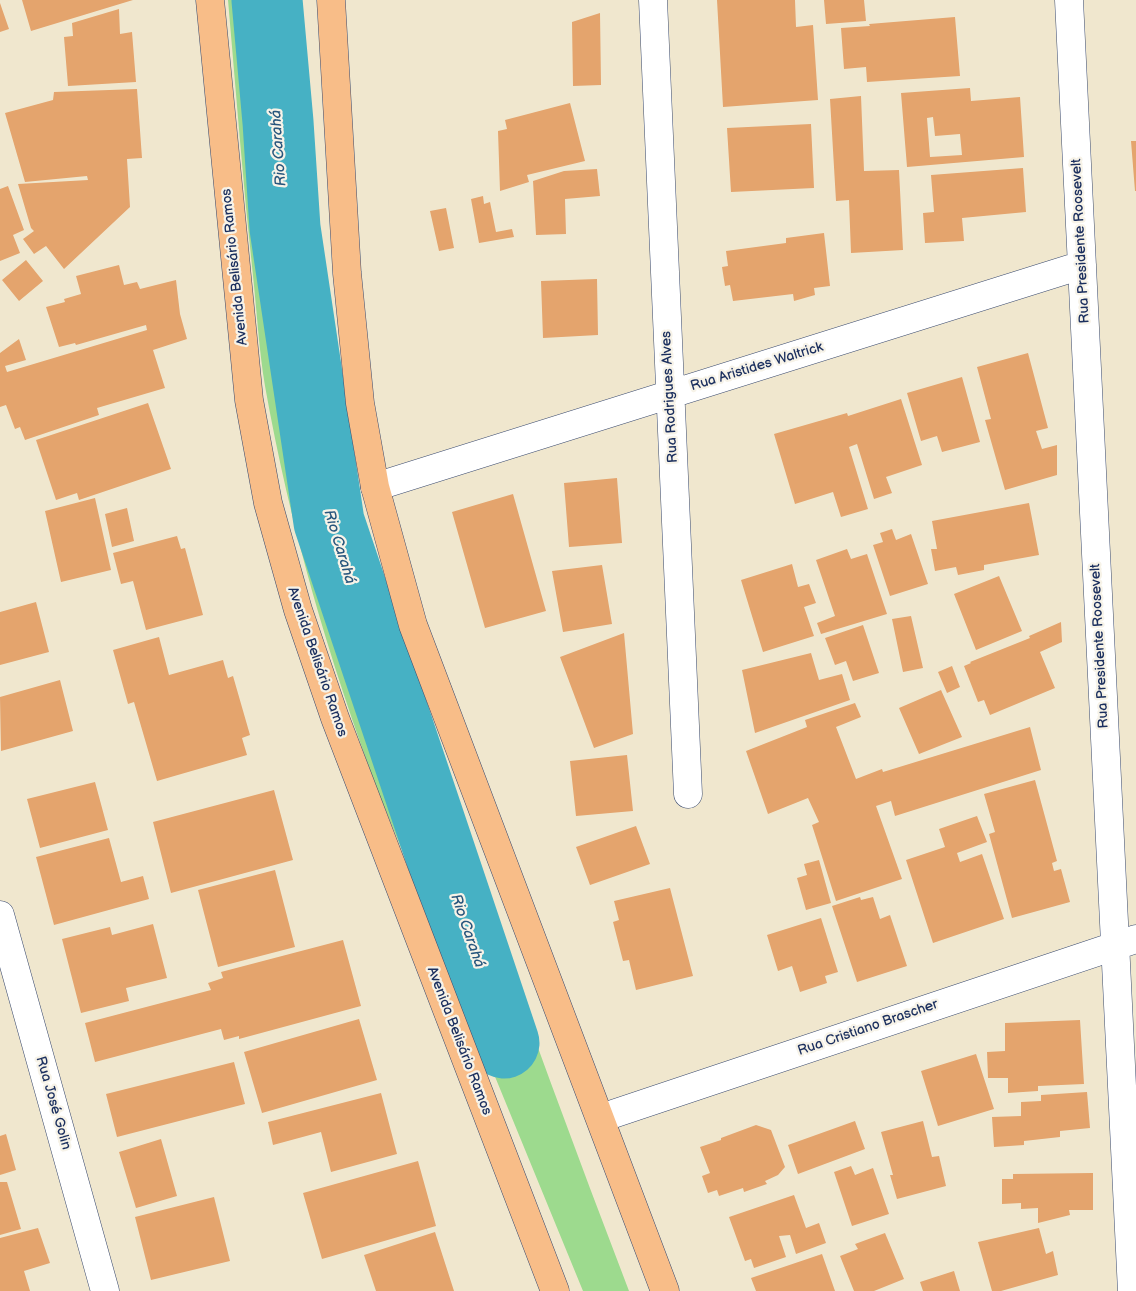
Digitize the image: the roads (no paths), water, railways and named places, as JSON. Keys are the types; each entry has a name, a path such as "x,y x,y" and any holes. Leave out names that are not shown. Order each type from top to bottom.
{"main road":[{"name":"Avenida Belisário Ramos","path":"210,0 249,400 268,503 298,610 335,718 556,1291"},
{"path":"331,0 347,273 360,403 375,487 413,625 665,1291"}],"street":[{"name":"Rua Rodrigues Alves","path":"653,0 688,794"},
{"name":"Rua Presidente Roosevelt","path":"1069,0 1082,266 1126,942 1132,1291"},
{"name":"Rua Aristides Waltrick","path":"375,487 1082,266"},
{"name":"Rua José Golin","path":"0,915 105,1291"},
{"name":"Rua Cristiano Brascher","path":"600,1118 1126,942"}],"waterway":[{"name":"Rio Carahá","path":"267,0 285,228 329,522 504,1043"},
{"path":"250,130 278,122"}]}
